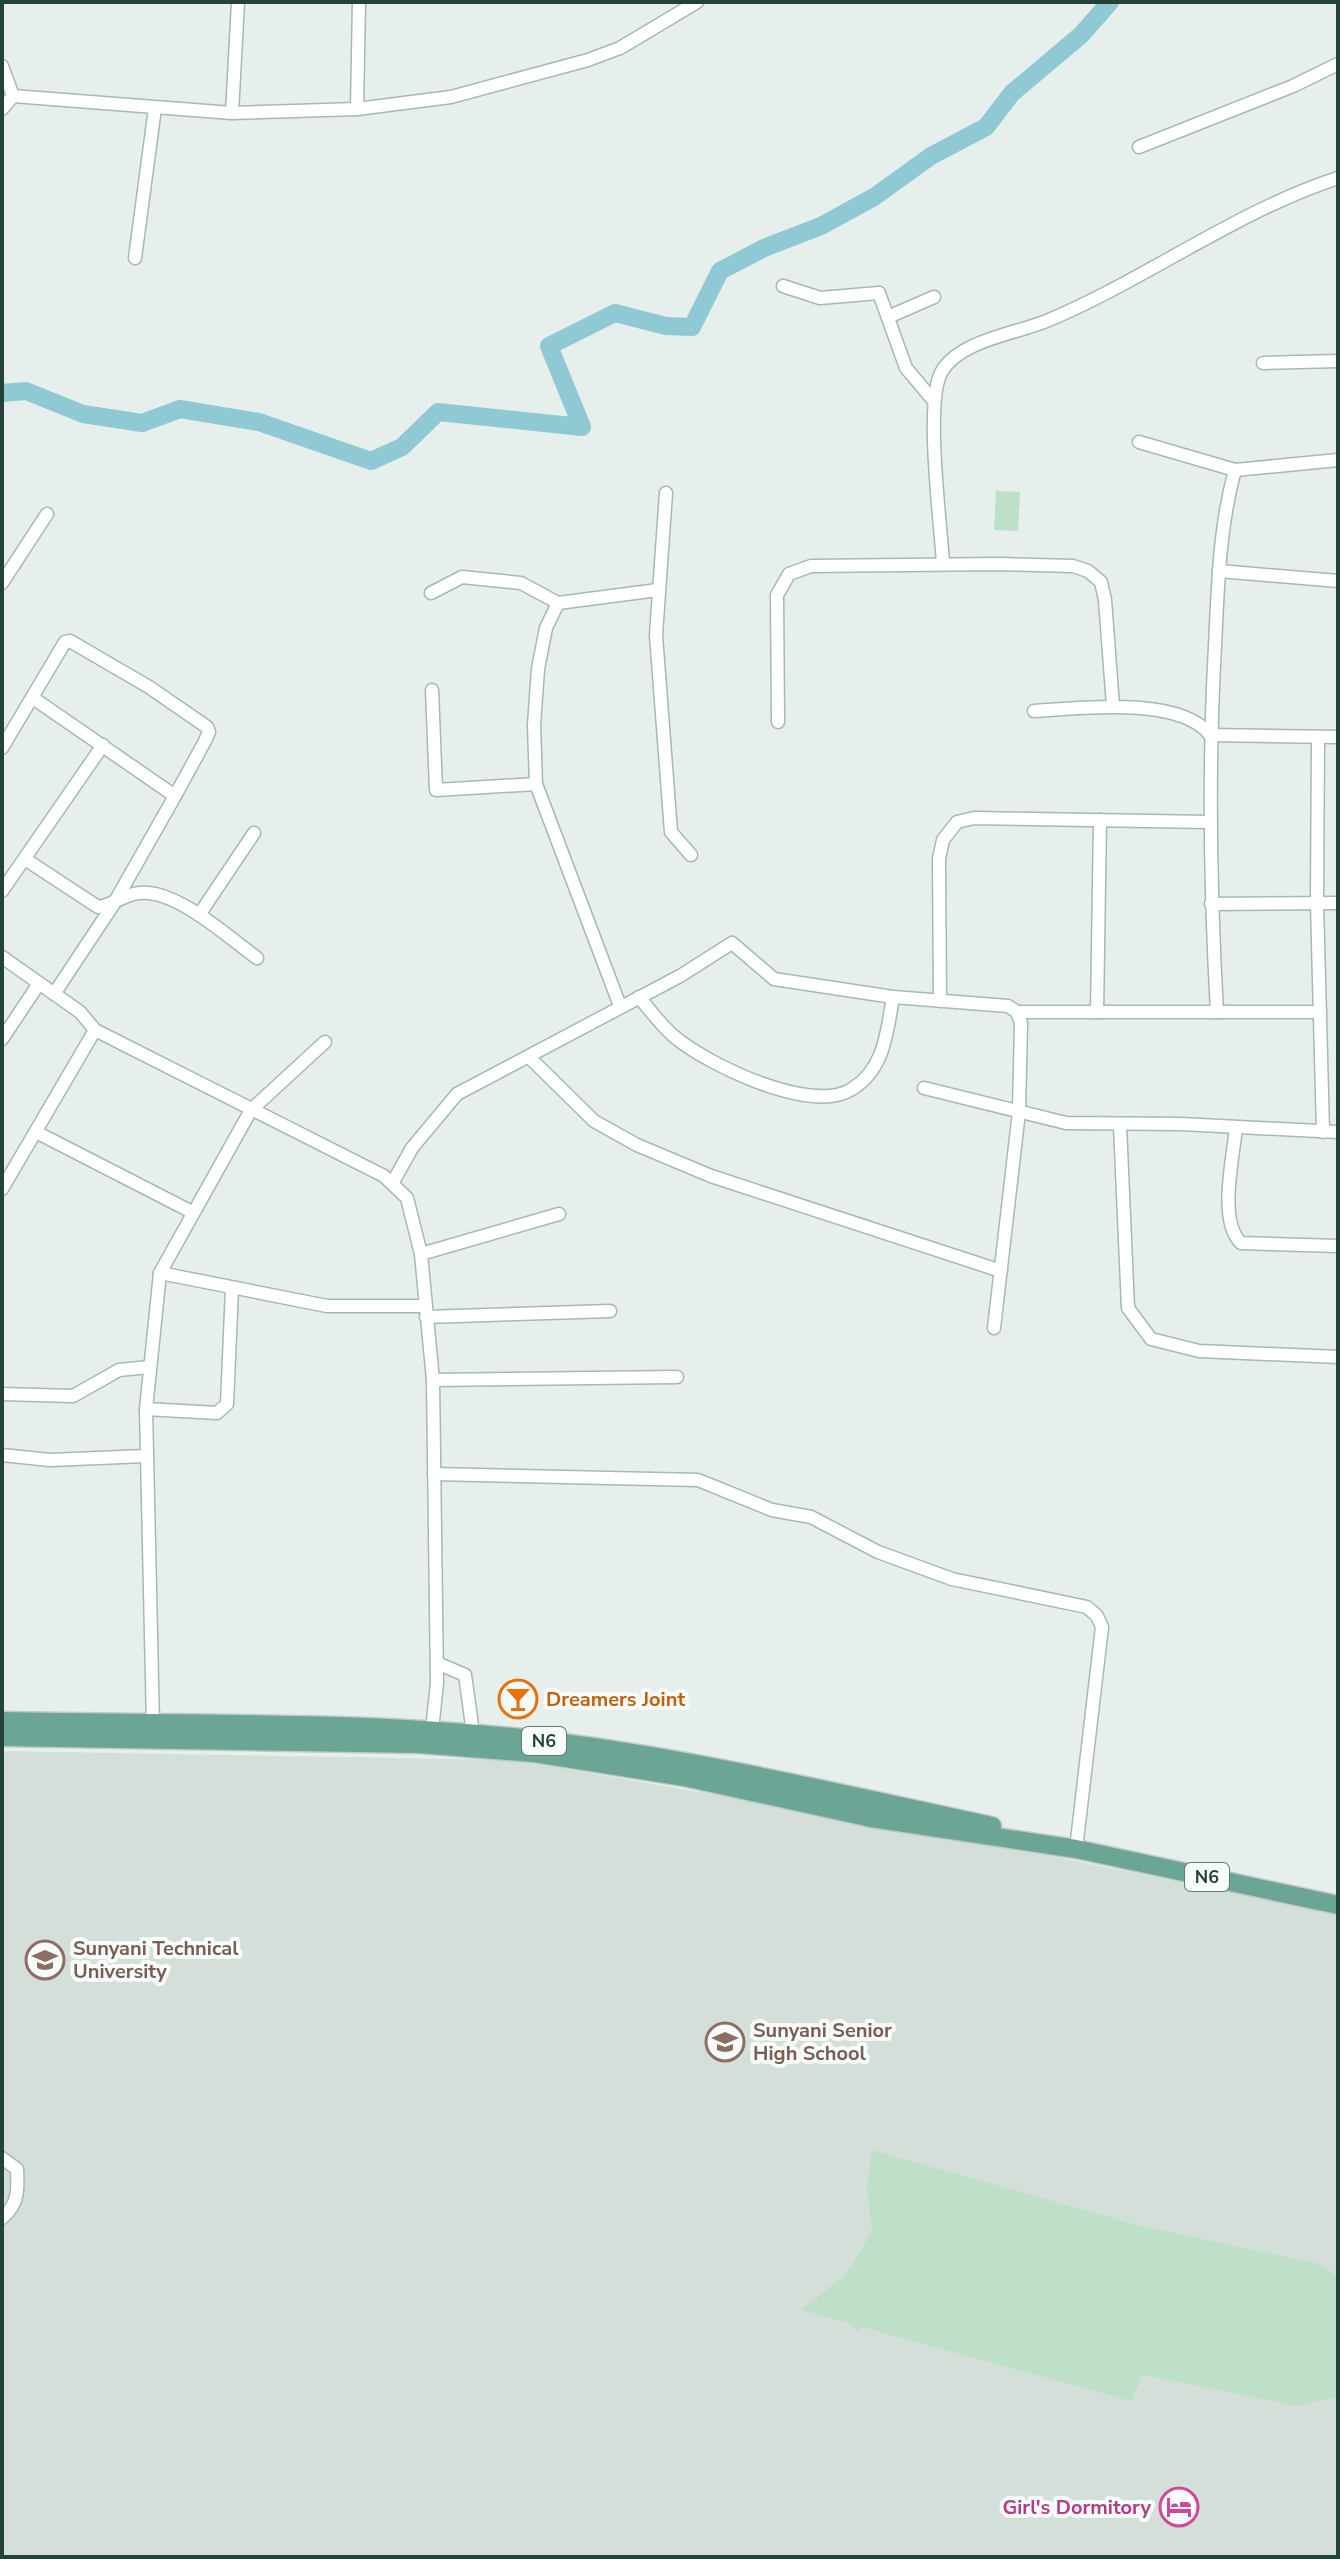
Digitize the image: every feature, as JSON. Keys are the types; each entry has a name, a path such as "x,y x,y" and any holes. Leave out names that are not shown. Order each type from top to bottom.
{"main road":[{"name":"N6","path":"2,1721 432,1730 474,1740"},
{"name":"N6","path":"2,1737 474,1740 635,1755 776,1780 998,1827 1076,1849 1338,1905"}],"street":[{"path":"232,113 238,2"},
{"path":"357,109 359,2"},
{"path":"13,96 232,113 357,109 451,97 588,60 620,48 697,2"},
{"path":"1139,147 1293,86 1338,64"},
{"path":"2,66 13,96"},
{"path":"2,109 13,96"},
{"path":"135,258 155,108"},
{"path":"943,564 933,400 941,372 956,354 1047,320 1236,222 1338,178"},
{"path":"783,286 820,298 873,290 879,293 906,368 933,400"},
{"path":"888,317 934,297"},
{"path":"1263,363 1338,361"},
{"path":"1139,442 1235,470 1338,460"},
{"path":"1217,1012 1208,822 1210,735 1223,513 1235,470"},
{"path":"666,493 656,635 671,832 691,855"},
{"path":"2,583 47,514"},
{"path":"778,722 777,595 789,574 811,566 1073,566 1095,575 1101,582 1105,600 1113,706"},
{"path":"1219,571 1338,581"},
{"path":"431,593 462,577 521,583 558,603 658,590"},
{"path":"558,603 546,628 538,669 534,725 536,784 620,1006"},
{"path":"2,748 65,642 70,641 195,718 209,732 113,905 54,994"},
{"path":"432,690 436,790 536,784"},
{"path":"33,698 175,796"},
{"path":"1034,711 1113,706 1188,716 1210,735 1338,737"},
{"path":"1318,737 1317,903 1323,1132"},
{"path":"2,891 103,745"},
{"path":"940,1001 939,859 949,828 957,822 974,818 1208,822"},
{"path":"1097,1012 1100,820"},
{"path":"199,915 254,833"},
{"path":"25,859 88,904 98,907 113,905 134,893 153,892 199,915 257,958"},
{"path":"1211,904 1338,903"},
{"path":"393,1182 412,1148 457,1094 639,997 732,943 774,979 893,997 1008,1006 1017,1012 1320,1012"},
{"path":"2,957 88,1018 95,1030 393,1182 407,1198 421,1254 433,1380 437,1663 432,1730"},
{"path":"2,1039 38,985"},
{"path":"639,997 676,1038 700,1054 765,1085 827,1098 853,1089 880,1058 893,997"},
{"path":"994,1328 1019,1112 1021,1023 1017,1012"},
{"path":"2,1190 95,1030"},
{"path":"153,1725 146,1409 160,1273 251,1110 325,1042"},
{"path":"529,1057 594,1121 637,1145 711,1176 1001,1271"},
{"path":"924,1088 1066,1123 1338,1132"},
{"path":"1120,1125 1128,1308 1151,1339 1199,1351 1338,1357"},
{"path":"1236,1128 1228,1219 1233,1235 1241,1243 1338,1246"},
{"path":"36,1132 192,1212"},
{"path":"421,1254 559,1214"},
{"path":"160,1273 327,1306 425,1312 610,1311"},
{"path":"146,1409 217,1413 224,1410 227,1404 232,1288"},
{"path":"2,1394 73,1396 119,1370 149,1367"},
{"path":"433,1380 677,1377"},
{"path":"2,1455 50,1460 146,1456"},
{"path":"434,1474 698,1480 772,1510 811,1517 878,1552 952,1579 1087,1607 1097,1616 1102,1627 1076,1849"},
{"path":"437,1663 465,1675 474,1740"},
{"path":"2,2158 17,2169 18,2194 5,2211"}],"shaded area":[{"name":"Sunyani Senior High School","path":"2,1751 515,1760 956,1837 1338,1914 1338,2557 2,2557"}],"green space":[{"path":"996,491 1020,492 1018,531 994,530"},
{"path":"872,2150 1141,2226 1320,2264 1338,2277 1338,2397 1297,2406 1143,2375 1131,2401 862,2327 857,2331 850,2323 801,2310 845,2275 872,2232 867,2188"}],"waterway":[{"path":"2,393 26,391 83,414 142,423 180,409 259,422 371,461 402,447 438,412 582,427 549,346 615,313 666,326 692,327 720,271 764,248 821,226 874,197 931,156 986,127 1012,93 1081,35 1110,2"}],"place":[{"name":"Dreamers Joint","path":"518,1699"},
{"name":"Sunyani Technical University","path":"45,1960"},
{"name":"Sunyani Senior High School","path":"725,2042"},
{"name":"Girl's Dormitory","path":"1179,2507"}]}
